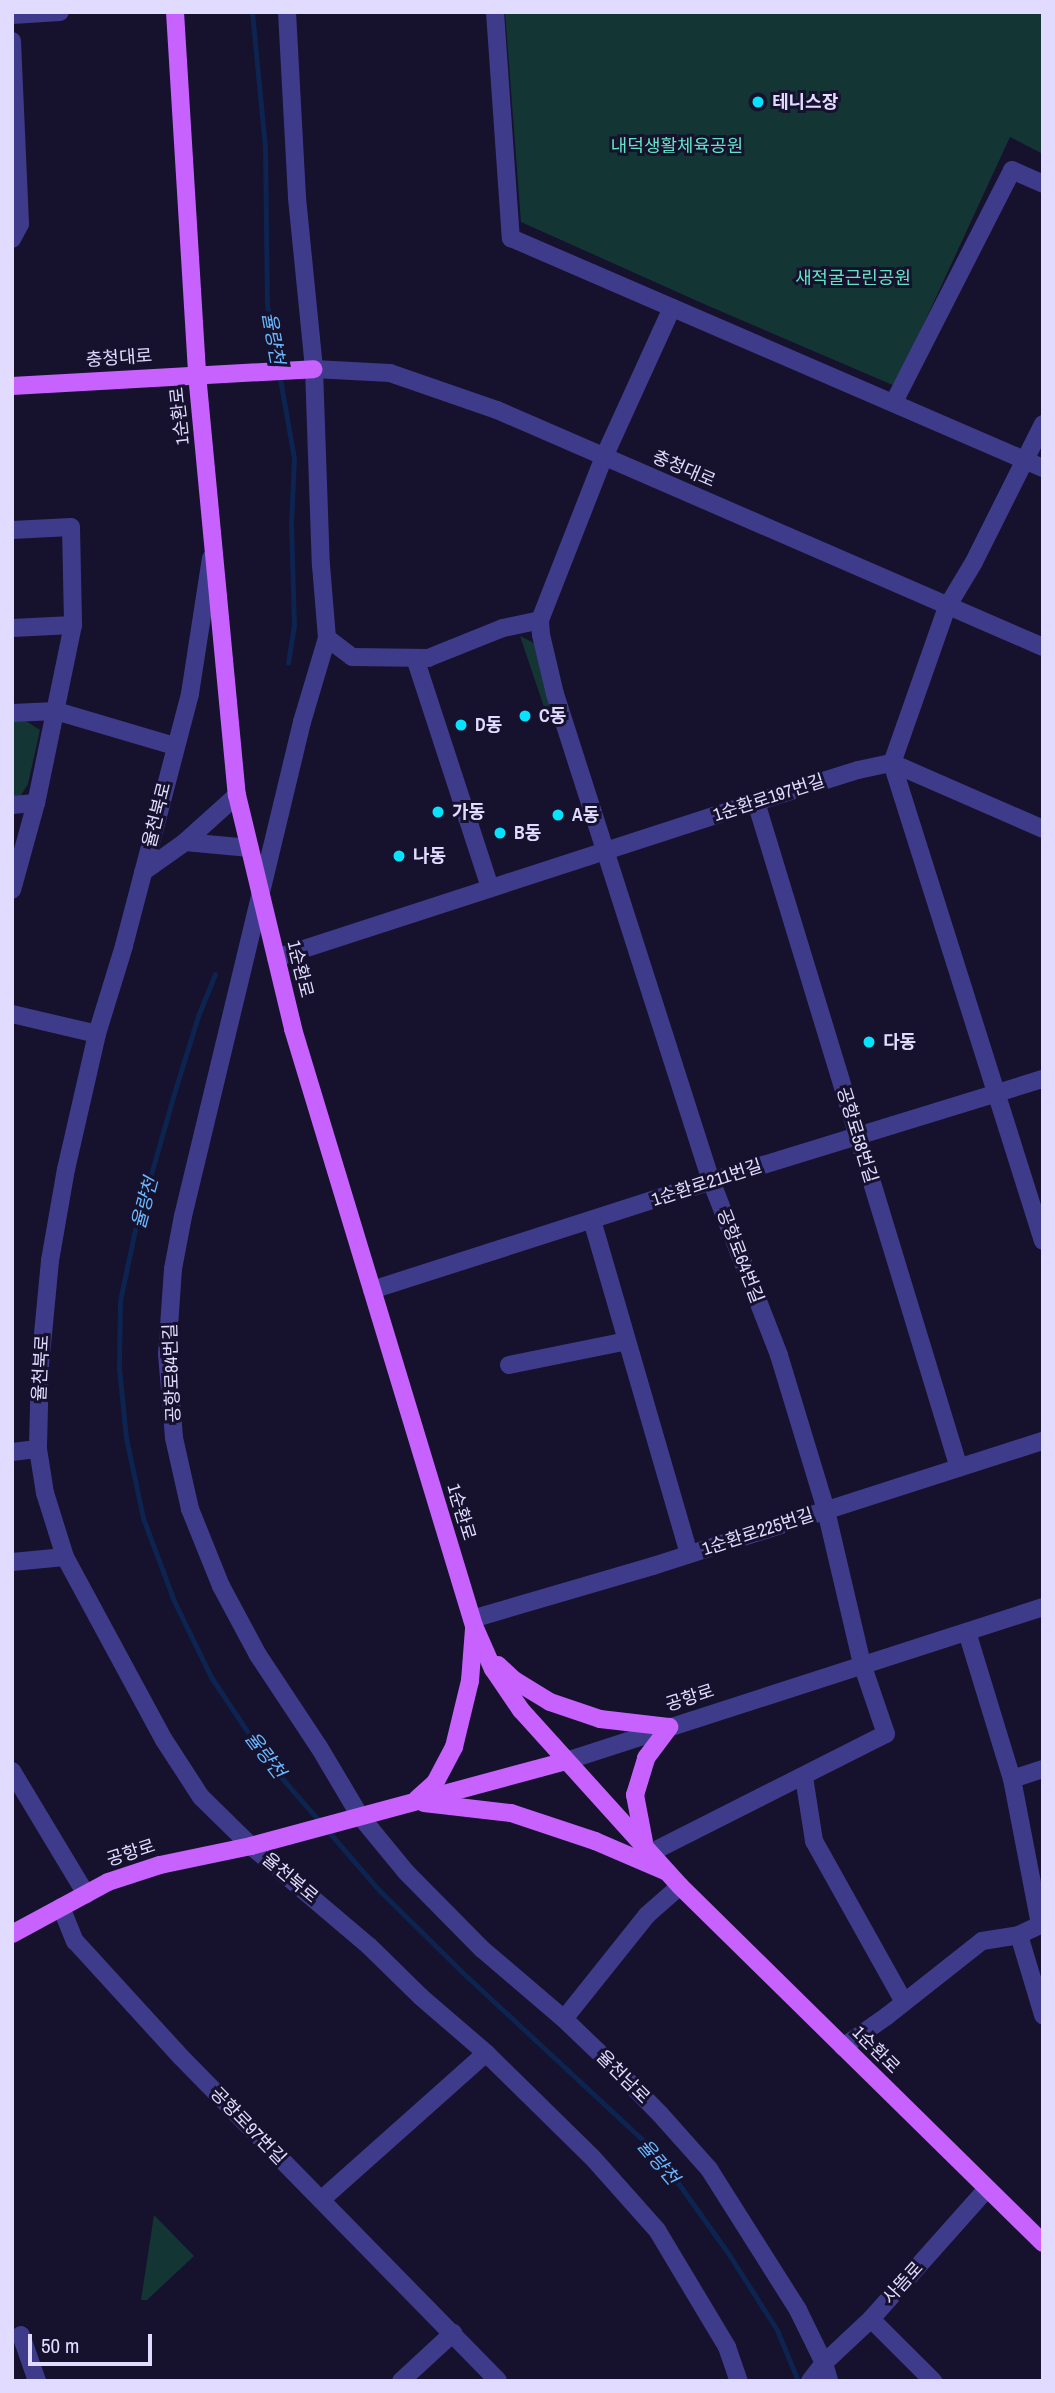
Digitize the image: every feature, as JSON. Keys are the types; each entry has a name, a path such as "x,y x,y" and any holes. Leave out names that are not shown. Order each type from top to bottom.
{"main road":[{"name":"1순환로","path":"175,12 197,374 237,795 293,1029 473,1623 492,1669 506,1690 566,1761 675,1880 1043,2243"},
{"name":"충청대로","path":"12,386 307,369"},
{"path":"473,1623 498,1665 514,1680 550,1702 600,1719 669,1727 646,1758 635,1795 648,1848"},
{"path":"414,1802 435,1783 454,1747 470,1681 473,1623"},
{"name":"공항로","path":"12,1934 108,1882 160,1865 251,1846 566,1761"},
{"path":"414,1802 511,1814 595,1841 675,1880"}],"street":[{"path":"12,15 60,12"},
{"path":"287,12 307,369 327,638 352,657 428,658 503,628 540,620 604,457 672,308"},
{"path":"495,12 511,238 1043,468"},
{"path":"12,41 16,232"},
{"path":"894,402 1012,170 1043,184"},
{"name":"충청대로","path":"307,369 390,373 497,410 1043,647"},
{"path":"1043,425 947,607 892,763 1043,1241"},
{"path":"12,530 71,527 73,625 36,803 12,890"},
{"name":"율천북로","path":"214,536 190,694 97,1034 66,1169 50,1261 40,1365 38,1449 45,1493 65,1557 164,1740 201,1797 251,1846 369,1946 421,1997 486,2053 592,2157 657,2230 727,2347 739,2381"},
{"name":"공항로64번길","path":"540,620 555,694 711,1181 779,1355 826,1510 862,1664"},
{"path":"12,628 73,625"},
{"name":"공항로84번길","path":"327,638 302,722 183,1216 173,1269 167,1354 174,1438 190,1509 221,1586 258,1655 319,1747 353,1818"},
{"path":"415,658 490,887"},
{"path":"12,713 56,711 175,746"},
{"path":"892,763 1043,829"},
{"name":"1순환로197번길","path":"276,958 756,802 858,770 892,763"},
{"path":"143,872 185,842 237,795"},
{"name":"공항로58번길","path":"756,802 959,1468"},
{"path":"12,804 36,803"},
{"path":"185,842 250,848"},
{"path":"12,1014 97,1034"},
{"name":"1순환로211번길","path":"372,1290 857,1135 1043,1079"},
{"path":"592,1220 689,1554"},
{"path":"509,1365 627,1342"},
{"name":"1순환로225번길","path":"473,1623 1043,1441"},
{"path":"12,1452 38,1449"},
{"path":"12,1562 65,1557"},
{"name":"공항로","path":"566,1761 1043,1607"},
{"path":"843,2047 982,1941 1018,1935 1042,1924 1012,1779 967,1632"},
{"path":"648,1848 804,1776 886,1734 862,1664"},
{"path":"1012,1779 1043,1769"},
{"path":"12,1771 17,1792 86,1894"},
{"path":"804,1776 814,1841 904,2001"},
{"name":"율천남로","path":"353,1818 482,1949 564,2019 660,2113 709,2169 798,2310 820,2374"},
{"path":"564,2019 675,1880"},
{"name":"공항로97번길","path":"61,1907 75,1941 181,2057 498,2381"},
{"path":"1018,1935 1043,2015"},
{"path":"321,2200 486,2053"},
{"name":"사뜸로","path":"820,2374 987,2189"},
{"path":"871,2319 933,2381"},
{"path":"401,2381 453,2333"},
{"path":"21,2335 37,2381"}],"green space":[{"name":"내덕생활체육공원","path":"505,12 1043,12 1043,154 1010,137 895,386 521,222"},
{"path":"520,636 538,645 555,704 544,707"},
{"path":"26,721 40,730 28,784 18,800 12,800 12,722"},
{"path":"154,2215 194,2256 147,2300 141,2300"}],"waterway":[{"name":"율량천","path":"252,12 265,146 267,305 294,458 291,524 294,625 288,663"},
{"name":"율량천","path":"215,974 198,1016 173,1097 134,1234 120,1301 119,1368 126,1438 143,1518 174,1601 211,1677 267,1761 321,1823"},
{"name":"율량천","path":"328,1831 379,1890 461,1971 656,2152 728,2253 777,2330 798,2381"}],"place":[{"name":"테니스장","path":"758,102"},
{"name":"C동","path":"525,716"},
{"name":"D동","path":"461,725"},
{"name":"가동","path":"438,812"},
{"name":"A동","path":"558,815"},
{"name":"B동","path":"500,833"},
{"name":"나동","path":"399,856"},
{"name":"다동","path":"869,1042"}],"park label":[{"name":"새적굴근린공원","path":"853,278"}]}
